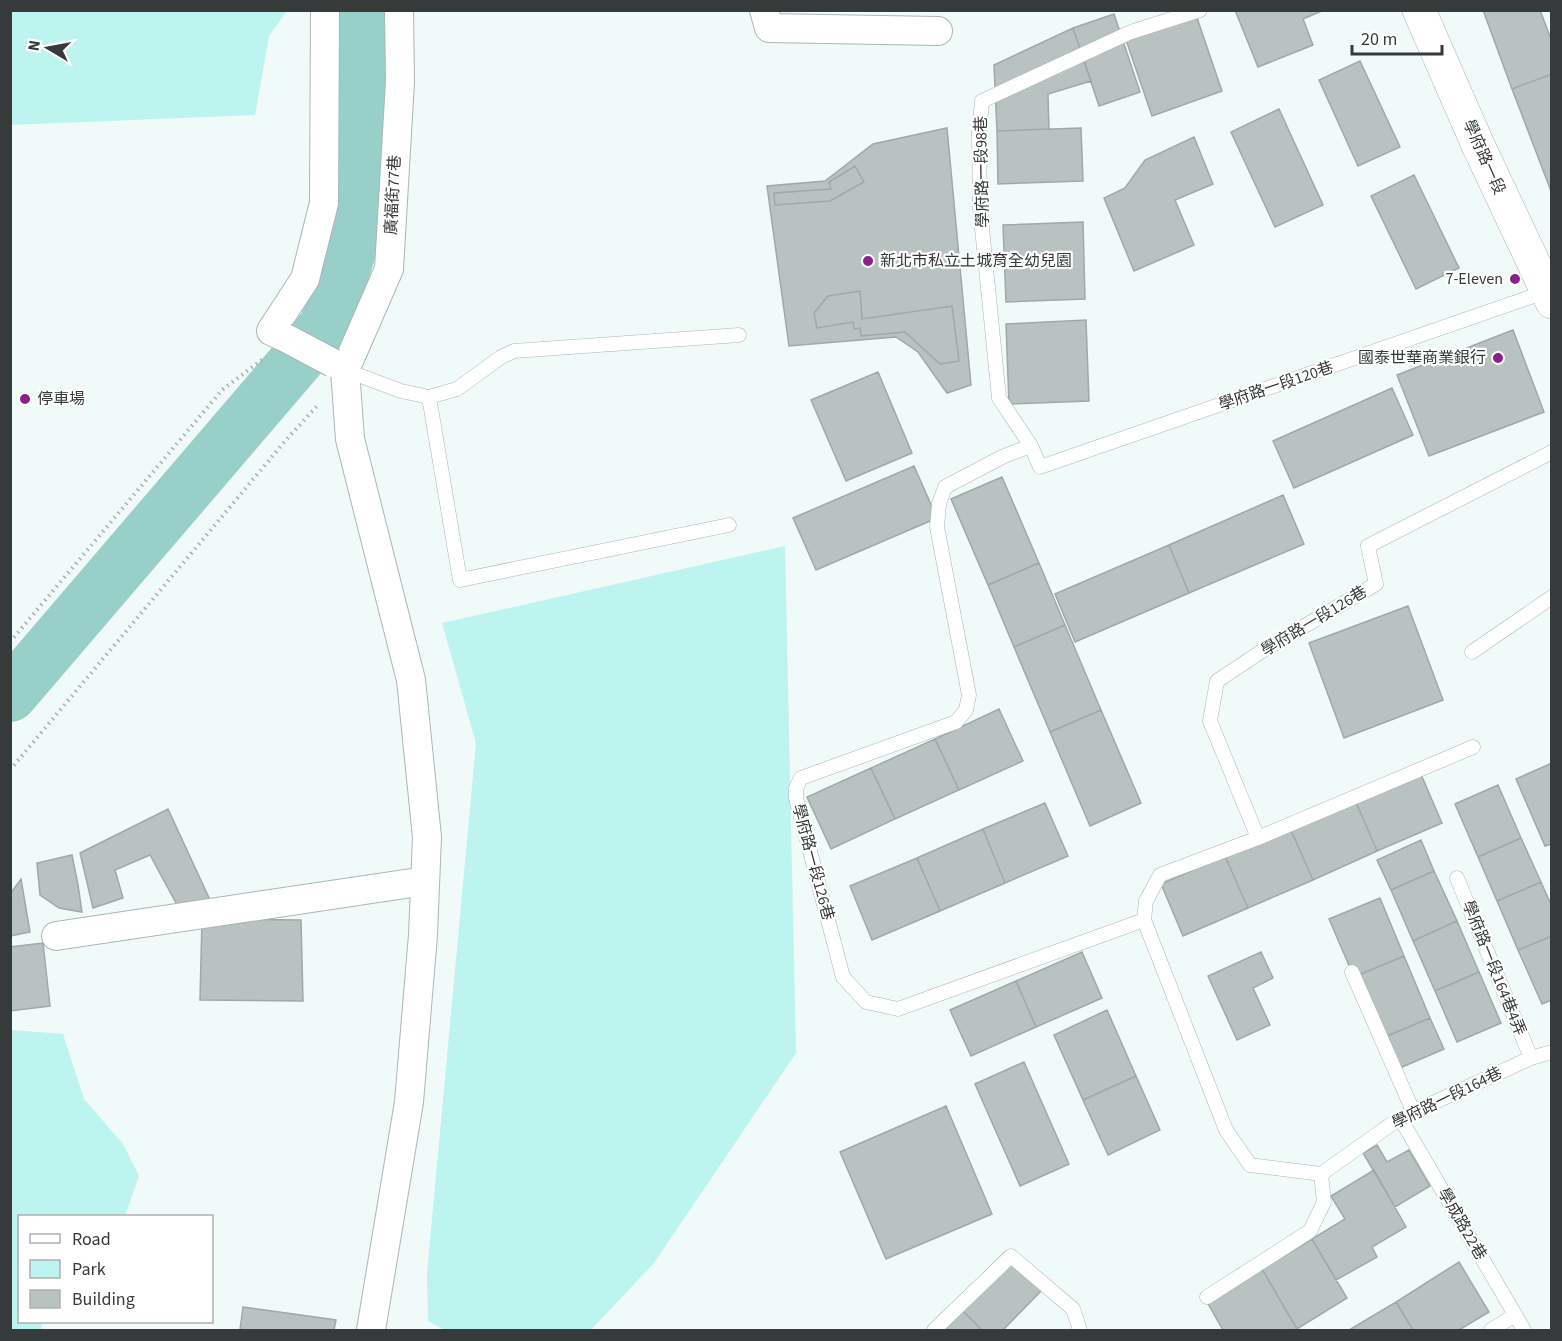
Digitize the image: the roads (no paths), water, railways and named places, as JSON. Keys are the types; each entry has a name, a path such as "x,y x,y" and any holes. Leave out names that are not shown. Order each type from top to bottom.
{"street":[{"path":"325,10 324,203 305,279 274,341 339,367 350,439 411,680 427,837 423,935 409,1102 371,1330"},
{"name":"廣福街77巷","path":"339,367 389,269 400,82 399,10"},
{"path":"764,10 769,28 938,31"},
{"name":"學府路一段","path":"1419,10 1550,295"},
{"path":"56,936 425,881"}],"lane":[{"name":"學府路一段98巷","path":"1040,467 1030,446 999,398 980,208 979,134 982,101 1131,32 1200,10"},
{"name":"學府路一段120巷","path":"1040,467 1550,295"},
{"path":"339,367 401,391 429,397 457,389 501,357 514,351 739,335"},
{"path":"429,397 460,580 729,525"},
{"name":"學府路一段126巷","path":"1030,446 1004,456 945,487 939,504 937,527 969,695 966,710 956,722 801,778 796,788 796,798 843,977 866,1002 898,1009 1144,920"},
{"name":"學府路一段126巷","path":"1258,838 1210,721 1217,681 1262,651 1376,584 1368,546 1551,452"},
{"path":"1472,652 1551,597"},
{"path":"1208,1297 1310,1231 1324,1202 1321,1174 1251,1165 1226,1130 1144,920 1146,901 1160,876 1258,838 1473,747"},
{"name":"學府路一段164巷4弄","path":"1457,878 1531,1058"},
{"path":"1352,972 1413,1111"},
{"name":"學府路一段164巷","path":"1321,1174 1413,1111 1531,1058 1551,1052"},
{"name":"學成路22巷","path":"1400,1118 1524,1330"},
{"path":"934,1330 1011,1256 1073,1310 1080,1330"},
{"path":"1491,1330 1515,1315"}],"waterway":[{"path":"10,695 326,326 365,199 366,10"}],"place":[{"name":"新北市私立土城育全幼兒園","path":"868,261"},
{"name":"7-Eleven","path":"1515,279"},
{"name":"國泰世華商業銀行","path":"1498,358"},
{"name":"停車場","path":"25,399"}]}
